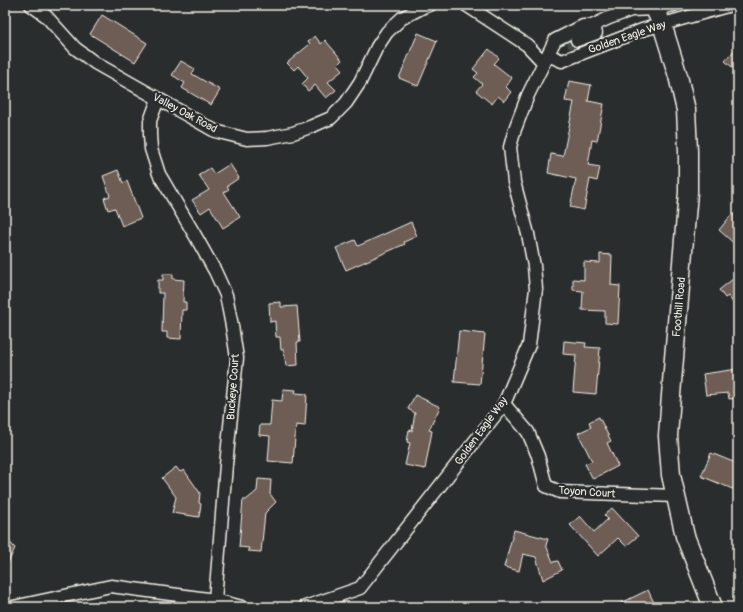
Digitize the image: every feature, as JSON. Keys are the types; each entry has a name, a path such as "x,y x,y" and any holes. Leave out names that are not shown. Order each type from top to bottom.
{"main road":[{"name":"Foothill Road","path":"657,13 678,76 686,110 688,151 688,192 668,436 671,475 685,536 713,607"}],"street":[{"name":"Valley Oak Road","path":"32,5 46,16 75,48 90,59 215,131 247,139 267,138 293,133 331,118 346,103 360,82 377,47 387,32 402,18 430,5"},
{"path":"466,5 527,45 545,59"},
{"name":"Golden Eagle Way","path":"545,59 562,61 642,30 657,13 674,5"},
{"name":"Golden Eagle Way","path":"545,59 558,47 572,42 609,18 631,10 657,13 731,5"},
{"name":"Golden Eagle Way","path":"305,607 360,588 504,404 529,345 536,289 534,266 528,234 514,182 510,148 528,95 555,40 584,26 594,29"},
{"path":"594,29 601,45"},
{"name":"Buckeye Court","path":"158,99 150,121 151,149 159,174 215,271 226,295 237,358 226,465 215,600"},
{"name":"Toyon Court","path":"504,404 528,432 538,456 546,486 560,492 675,496"},
{"path":"13,607 111,586 215,600 242,607"}],"building":[{"path":"102,15 147,43 135,62 90,34"},
{"path":"418,33 437,41 418,86 399,78"},
{"path":"315,36 321,44 325,40 342,60 338,64 343,70 328,82 336,90 326,98 315,85 308,91 302,84 308,78 298,66 294,70 287,63 310,44 308,41"},
{"path":"738,46 738,72 725,61"},
{"path":"489,49 499,58 494,64 512,78 506,87 511,92 504,101 498,96 492,104 476,91 482,84 474,77 478,73 473,69"},
{"path":"181,61 195,69 192,74 220,90 211,105 182,88 185,83 172,75"},
{"path":"569,81 591,85 588,101 604,104 597,141 592,140 588,165 600,167 597,181 590,179 584,210 570,207 576,179 548,173 551,154 563,156 574,102 565,101"},
{"path":"230,164 239,178 227,186 229,189 224,192 240,217 223,228 210,207 201,213 192,200 209,190 199,175 210,168 214,174"},
{"path":"118,170 123,183 127,181 141,218 122,226 115,208 108,210 104,198 110,196 103,176"},
{"path":"732,214 738,219 738,247 719,230"},
{"path":"411,222 417,236 404,242 405,244 346,270 336,248 355,240 358,246"},
{"path":"600,254 612,255 611,285 620,286 618,324 605,323 605,311 582,310 583,291 573,290 573,279 584,280 584,262 600,263"},
{"path":"163,274 173,274 173,279 184,280 183,302 186,302 186,310 182,310 181,339 167,338 167,332 162,332 163,293 158,293 158,280 163,280"},
{"path":"738,275 738,309 728,296 725,298 719,290"},
{"path":"281,302 281,307 297,306 300,342 297,342 298,365 286,366 284,350 281,350 280,337 276,337 275,321 270,322 269,303"},
{"path":"459,331 485,334 480,384 454,382"},
{"path":"564,341 586,343 585,347 600,348 596,394 573,392 576,355 563,354"},
{"path":"738,369 738,398 729,399 728,393 706,395 703,374"},
{"path":"283,389 296,390 295,393 307,394 305,426 296,425 293,463 268,461 270,436 259,435 260,425 270,425 272,400 282,401"},
{"path":"415,395 440,407 429,430 432,431 425,469 405,465 410,443 407,442 409,430 412,431 415,413 408,409"},
{"path":"599,417 611,441 607,443 618,466 593,479 585,464 592,461 578,433 591,427 589,422"},
{"path":"711,453 738,464 738,483 735,490 701,476"},
{"path":"176,467 180,472 184,470 200,493 199,503 201,504 199,517 172,513 176,497 162,478"},
{"path":"258,479 271,480 270,494 276,502 265,513 261,552 248,551 249,548 239,547 243,500 246,500 257,491"},
{"path":"612,508 638,536 626,546 618,538 598,556 570,525 580,516 594,532 608,519 604,515"},
{"path":"514,530 548,539 546,545 553,562 558,561 562,570 543,580 536,557 523,554 519,571 504,567"},
{"path":"5,537 15,548 5,569"},
{"path":"648,590 656,607 613,607"}],"tunnel":[{"path":"567,43 577,40"}]}
